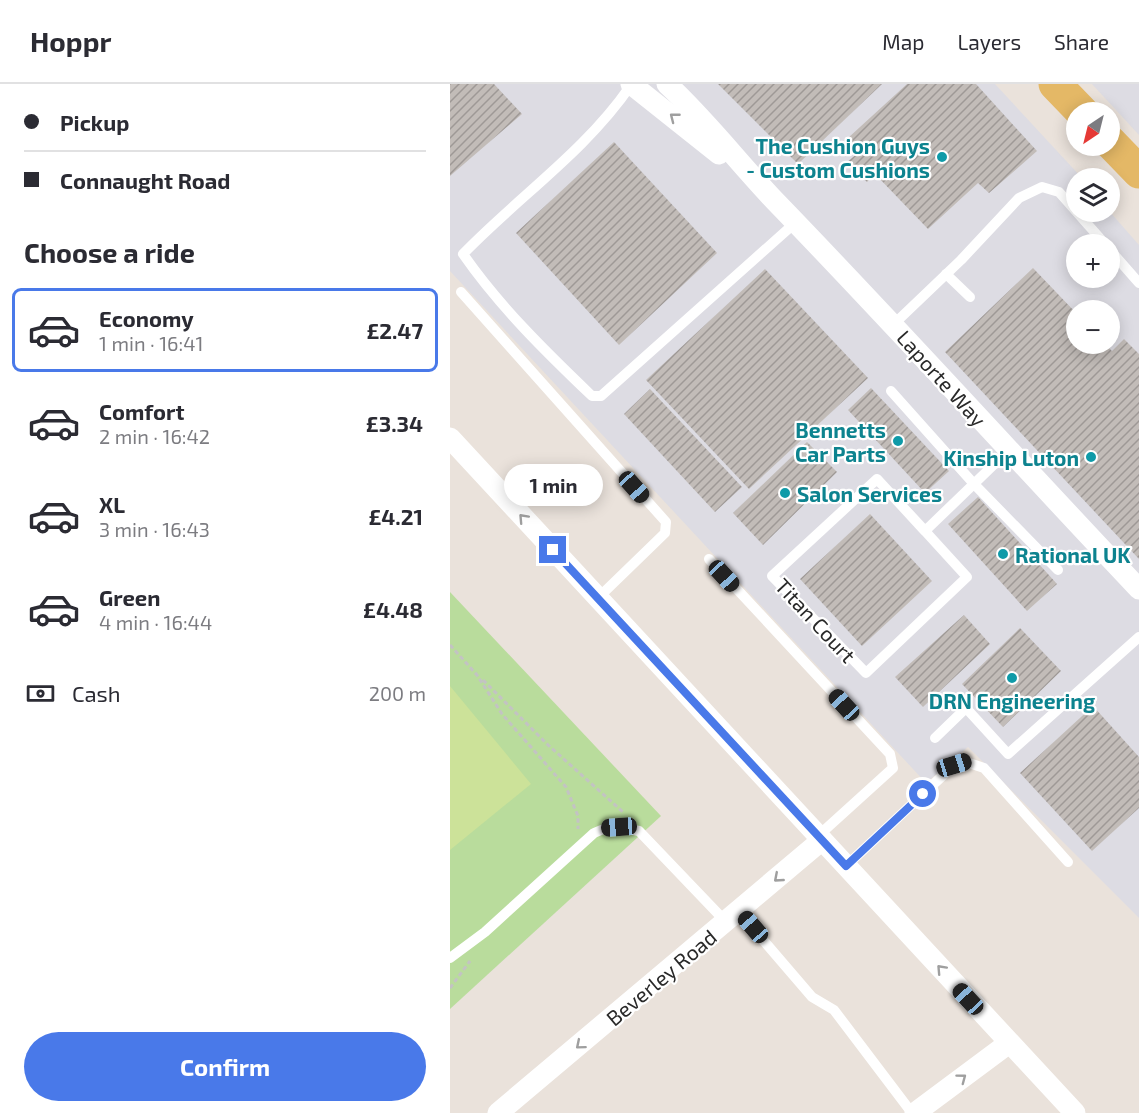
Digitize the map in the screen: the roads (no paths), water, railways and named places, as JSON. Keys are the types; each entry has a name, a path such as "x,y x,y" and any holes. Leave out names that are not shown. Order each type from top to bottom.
{"main road":[{"path":"1055,84 1072,102"},
{"path":"1120,152 1139,172"}],"street":[{"name":"Laporte Way","path":"631,84 768,194"},
{"name":"Laporte Way","path":"667,84 692,106 768,194 894,324 1008,451 1139,588"},
{"path":"450,438 1075,1113"},
{"name":"Beverley Road","path":"498,1113 733,917 820,838"},
{"path":"913,1113 1009,1043"}],"lane":[{"path":"631,84 616,107 580,145 463,254 476,273 558,364 591,396 601,396 796,222"},
{"path":"894,324 1019,198 1042,187 1059,192 1096,234"},
{"path":"1120,261 1139,283"},
{"path":"946,274 970,297"},
{"path":"461,292 666,522 665,533 598,598"},
{"path":"891,391 974,484 1058,570"},
{"path":"925,531 1008,451"},
{"name":"Titan Court","path":"877,478 925,531 967,577 866,673 772,576 877,478"},
{"path":"709,559 890,754 893,768 820,838"},
{"path":"935,738 966,708 1008,754 1139,637"},
{"path":"846,866 954,765 966,762 984,768 1068,862"},
{"path":"450,958 485,932 594,833 606,828 639,831 733,917 812,997 834,1010 913,1113"}],"place":[{"name":"The Cushion Guys - Custom Cushions","path":"942,157"},
{"name":"Bennetts Car Parts","path":"898,441"},
{"name":"Kinship Luton","path":"1091,457"},
{"name":"Salon Services","path":"785,493"},
{"name":"Rational UK","path":"1003,554"},
{"name":"DRN Engineering","path":"1012,678"}]}
